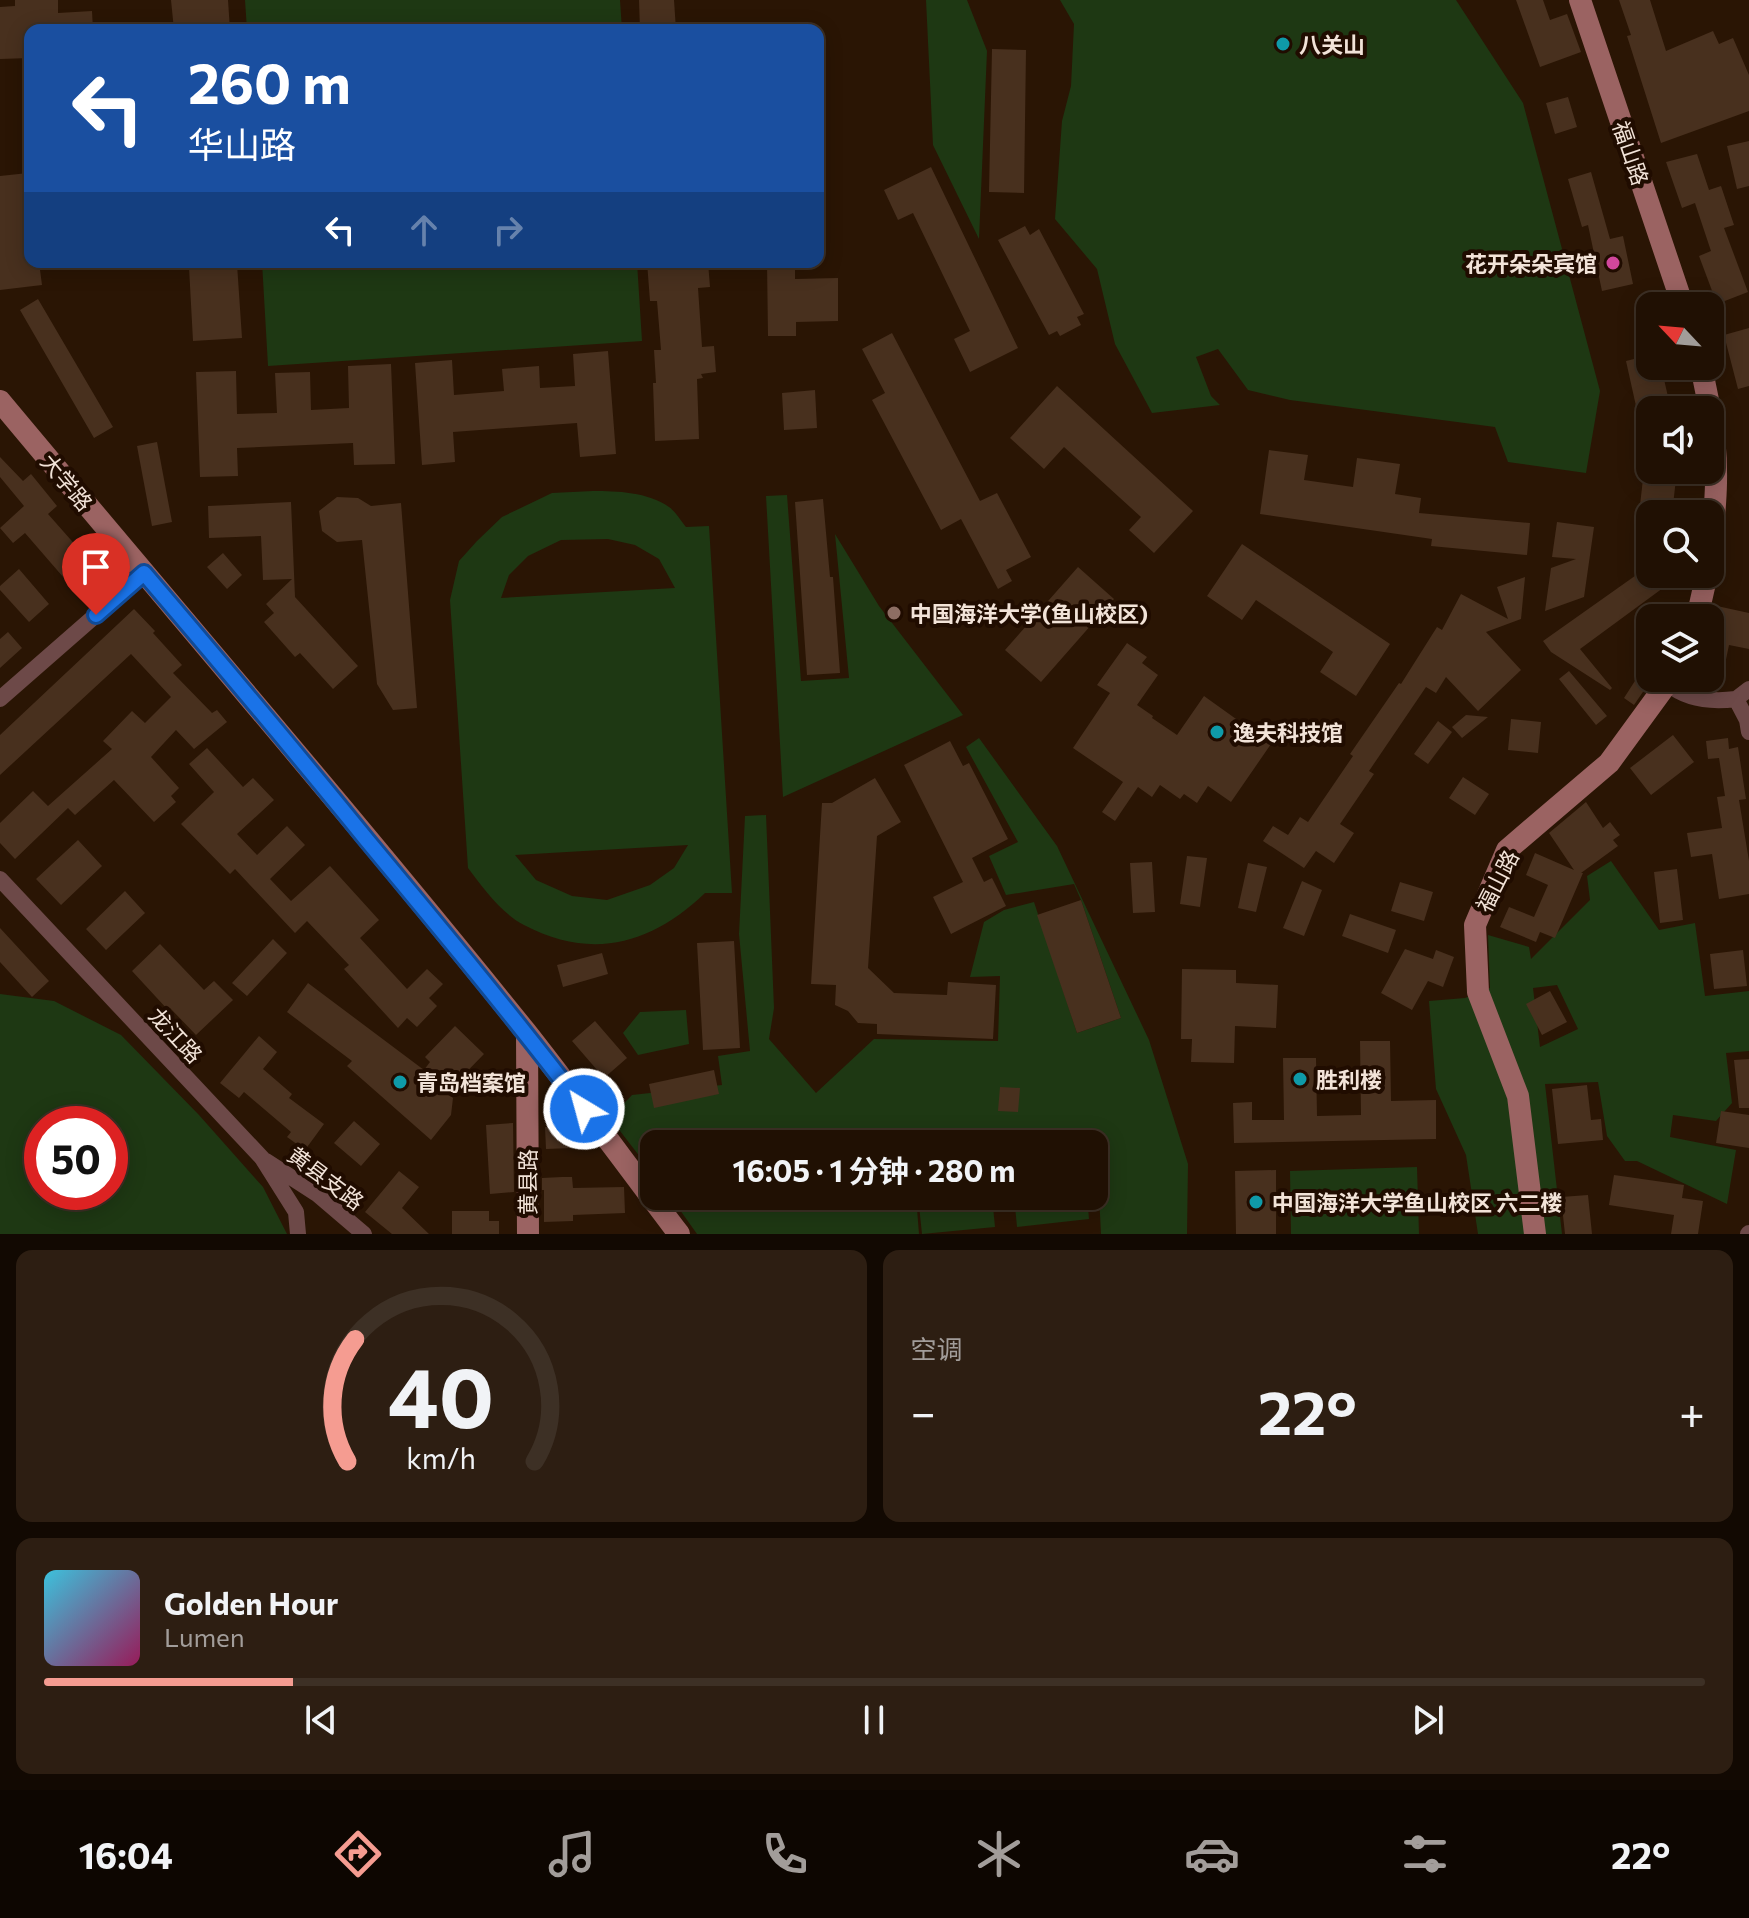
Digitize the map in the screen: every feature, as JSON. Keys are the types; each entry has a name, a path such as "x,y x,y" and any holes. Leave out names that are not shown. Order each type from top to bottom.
{"street":[{"name":"福山路","path":"1580,0 1678,292"},
{"name":"大学路","path":"0,401 527,1033 679,1234"},
{"path":"0,699 144,573"},
{"name":"福山路","path":"1535,1234 1518,1096 1478,992 1475,925 1507,850 1609,763 1661,692"},
{"path":"1677,692 1715,702 1742,694 1749,732"},
{"name":"龙江路","path":"0,879 262,1158 296,1212 298,1234"},
{"name":"黄县路","path":"527,1033 528,1234"},
{"name":"黄县支路","path":"262,1158 317,1194 364,1234"}],"green space":[{"path":"245,0 620,0 622,24 247,24"},
{"path":"926,0 967,0 987,51 979,239 933,145"},
{"path":"1060,0 1456,0 1523,103 1600,391 1586,473 1508,462 1495,427 1290,400 1248,390 1218,349 1196,357 1211,396 1220,405 1152,413 1115,344 1097,269 1055,219 1062,121 1071,86 1074,24"},
{"path":"262,268 637,268 642,341 268,366"},
{"path":"602,491 642,495 669,507 686,527 709,526 732,893 705,893 664,925 620,942 574,942 524,925 500,907 468,868 450,600 459,561 477,541 502,517 552,493","holes":["608,539 635,545 659,559 675,588 501,598 509,575 528,556 561,540","688,845 674,868 650,885 607,900 572,896 536,880 515,855"]},
{"path":"787,495 801,681 849,678 835,534 879,606 963,715 783,797 766,496"},
{"path":"979,738 1057,846 1149,1040 1188,1164 1187,1234 1101,1234 1100,1210 1108,1210 1108,1130 640,1130 640,1157 610,1118 632,1095 722,1085 718,1056 750,1051 739,934 745,816 766,815 774,1008 769,1039 816,1093 874,1039 998,1041 1000,976 970,977 984,922 1004,910 1034,902 1077,1033 1121,1018 1074,884 1006,895 989,856 1018,842 966,747"},
{"path":"1611,861 1659,930 1695,923 1705,996 1749,991 1749,1051 1726,1053 1732,1103 1716,1121 1673,1115 1670,1137 1736,1150 1727,1204 1637,1161 1625,1161 1607,1136 1598,1082 1545,1084 1562,1234 1478,1234 1466,1155 1436,1089 1429,1001 1465,998 1490,988 1488,935 1529,947 1531,959 1590,900 1587,876","holes":["1557,985 1578,1029 1540,1047 1533,988"]},
{"path":"0,994 54,1001 121,1035 263,1187 287,1234 0,1234"},
{"path":"686,1010 689,1044 638,1055 623,1033 640,1012"},
{"path":"1417,1167 1419,1234 1291,1234 1290,1171"},
{"path":"680,1210 917,1210 919,1234 697,1234"},
{"path":"919,1210 993,1210 995,1227 922,1234"},
{"path":"1015,1210 1088,1210 1089,1219 1017,1227"}],"building":[{"path":"15,0 58,0 58,13 92,11 93,24 24,24 24,58 0,59 0,7 15,6"},
{"path":"171,0 228,0 230,24 173,24"},
{"path":"639,0 674,0 676,24 640,24"},
{"path":"1516,0 1543,0 1550,20 1567,14 1581,52 1540,67"},
{"path":"1619,0 1650,0 1666,51 1713,31 1719,44 1733,38 1749,75 1749,111 1661,143 1627,36 1631,35"},
{"path":"992,49 1026,50 1024,193 989,192"},
{"path":"1568,97 1577,127 1555,134 1546,103"},
{"path":"1749,141 1749,186 1737,189 1727,146"},
{"path":"1697,154 1709,190 1721,186 1734,225 1724,228 1748,292 1724,301 1724,292 1712,292 1699,256 1711,251 1695,203 1682,208 1666,162"},
{"path":"931,167 1018,348 970,372 954,339 970,331 913,213 898,220 884,190"},
{"path":"1591,172 1610,239 1623,236 1633,284 1602,291 1588,225 1582,227 1568,179"},
{"path":"24,173 24,268 40,268 42,285 0,290 0,176"},
{"path":"1025,226 1030,235 1039,229 1084,314 1077,317 1081,325 1060,336 1057,331 1049,335 998,240"},
{"path":"189,268 237,268 242,338 193,341"},
{"path":"647,268 708,268 710,287 698,288 702,347 714,346 716,372 701,374 703,378 697,379 699,439 655,441 654,350 661,350 657,301 650,301"},
{"path":"767,268 795,268 795,279 838,278 838,321 796,322 796,336 768,336"},
{"path":"38,299 113,427 94,438 20,310"},
{"path":"1749,328 1749,386 1738,389 1724,335"},
{"path":"892,333 980,501 997,493 1031,557 1006,570 1012,581 998,589 961,519 941,530 872,400 885,393 862,349"},
{"path":"608,351 616,454 580,457 577,423 453,432 455,462 422,465 415,363 452,360 454,395 504,391 502,369 539,366 540,388 575,386 573,354"},
{"path":"1636,358 1636,380 1664,380 1668,396 1636,396 1636,406 1626,361"},
{"path":"391,364 395,464 354,465 353,443 237,448 238,476 200,477 196,372 236,371 237,414 277,413 275,373 310,372 311,410 349,408 348,366"},
{"path":"1057,386 1193,511 1154,553 1129,530 1141,517 1064,447 1044,469 1010,438"},
{"path":"815,390 817,428 784,430 782,393"},
{"path":"157,442 172,522 152,526 137,446"},
{"path":"1269,450 1308,455 1304,480 1353,487 1357,458 1400,464 1395,494 1421,498 1419,513 1530,523 1527,555 1431,546 1432,539 1260,514"},
{"path":"0,457 23,481 31,474 57,506 48,514 93,565 70,585 25,533 13,543 0,528 24,506 0,477"},
{"path":"1642,484 1675,484 1674,500 1641,500"},
{"path":"337,497 358,498 371,506 401,503 417,708 393,710 377,684 362,540 337,542 322,531 319,511"},
{"path":"823,499 840,673 807,675 795,502"},
{"path":"291,502 295,597 358,666 333,689 300,653 295,657 264,622 274,613 266,604 292,579 263,580 261,536 209,538 208,506"},
{"path":"1557,522 1594,527 1584,597 1545,611 1551,568 1576,559 1552,557"},
{"path":"1242,544 1390,644 1356,696 1320,672 1333,652 1256,600 1242,620 1207,596"},
{"path":"223,553 242,575 227,589 207,567"},
{"path":"1078,567 1114,599 1041,682 1005,650"},
{"path":"19,569 49,604 29,622 0,590 0,586"},
{"path":"1636,575 1636,588 1663,588 1641,604 1636,604 1636,608 1580,649 1612,688 1610,690 1551,652 1543,641"},
{"path":"1525,577 1521,619 1486,632 1521,670 1478,711 1446,677 1436,693 1426,687 1369,771 1374,774 1340,824 1354,833 1334,863 1316,851 1304,868 1263,841 1273,826 1288,835 1300,817 1308,822 1353,756 1350,754 1401,684 1437,627 1442,630 1461,594 1508,619 1497,587"},
{"path":"1724,608 1749,613 1749,649 1729,645 1724,669"},
{"path":"134,609 182,665 173,673 212,713 217,710 227,722 194,749 176,730 151,757 179,788 171,796 176,802 154,822 114,780 75,815 68,808 15,859 0,843 0,823 33,791 48,806 112,749 103,741 132,711 145,723 171,697 131,654 0,775 0,735"},
{"path":"8,632 22,648 0,668 0,639"},
{"name":"逸夫科技馆","path":"1127,643 1147,657 1142,663 1158,675 1137,705 1152,718 1177,735 1204,696 1271,744 1231,802 1208,786 1197,803 1184,794 1180,799 1160,785 1152,797 1138,787 1115,821 1102,812 1123,782 1073,748 1110,693 1097,685"},
{"path":"1569,671 1607,716 1596,725 1559,679"},
{"path":"1636,679 1636,692 1643,692 1634,705 1624,698"},
{"path":"1466,715 1488,717 1462,738 1452,727"},
{"path":"1511,719 1541,722 1538,753 1508,750"},
{"path":"1438,721 1452,732 1428,764 1414,754"},
{"path":"1673,735 1694,762 1651,795 1630,768"},
{"path":"1728,738 1729,749 1738,747 1746,799 1739,800 1749,861 1749,894 1719,899 1712,854 1691,857 1687,833 1722,828 1717,797 1725,796 1719,758 1708,759 1706,741"},
{"path":"950,741 963,766 969,763 1008,839 972,858 984,882 992,878 1006,906 951,934 933,897 963,882 904,765"},
{"path":"207,748 243,787 253,778 274,800 237,834 257,855 287,826 305,845 270,879 291,901 330,866 379,920 360,938 407,989 427,969 443,984 429,998 437,1006 417,1027 407,1018 398,1028 344,969 349,965 307,921 295,933 235,869 230,874 181,824 214,792 189,764"},
{"path":"1463,777 1489,794 1475,815 1449,798"},
{"path":"875,778 901,822 877,836 868,968 894,993 947,995 948,982 996,985 993,1039 877,1034 877,1024 858,1023 848,1011 835,1005 836,985 811,984 822,803 832,803"},
{"path":"1586,802 1603,828 1610,822 1620,835 1613,840 1618,846 1581,873 1555,938 1540,932 1536,942 1500,927 1509,907 1534,917 1548,885 1526,875 1535,853 1574,870 1549,833"},
{"path":"78,840 102,866 61,905 36,879"},
{"path":"1187,856 1207,858 1200,907 1180,904"},
{"path":"1152,862 1155,912 1133,913 1130,863"},
{"path":"1248,863 1267,867 1256,912 1238,908"},
{"path":"1677,869 1683,920 1660,923 1654,872"},
{"path":"1302,881 1322,890 1304,936 1283,928"},
{"path":"1400,882 1433,892 1424,921 1391,911"},
{"path":"125,891 145,913 106,950 86,929"},
{"path":"1081,900 1121,1018 1077,1033 1037,915"},
{"path":"1350,914 1396,930 1388,953 1342,936"},
{"path":"0,928 49,981 32,997 0,962"},
{"path":"273,939 287,953 247,996 232,983"},
{"path":"734,941 740,1048 703,1050 697,943"},
{"path":"160,944 204,990 214,981 233,1000 196,1035 132,971"},
{"path":"1405,949 1433,959 1436,950 1454,957 1443,987 1428,981 1412,1010 1381,993"},
{"path":"1743,950 1747,986 1714,989 1710,954"},
{"path":"602,953 608,974 563,987 557,965"},
{"path":"1182,969 1236,970 1236,983 1278,985 1276,1028 1235,1026 1234,1063 1191,1062 1192,1039 1181,1039"},
{"path":"308,983 424,1070 430,1062 425,1057 455,1026 484,1054 447,1092 453,1098 451,1115 431,1140 347,1066 352,1061 287,1012"},
{"path":"1550,991 1567,1022 1542,1035 1526,1004"},
{"path":"595,1021 627,1058 604,1078 572,1041"},
{"path":"259,1036 277,1052 263,1069 292,1094 289,1098 324,1124 305,1150 287,1137 291,1132 244,1092 239,1098 220,1083"},
{"name":"胜利楼","path":"1360,1041 1390,1041 1391,1101 1436,1100 1436,1139 1234,1143 1233,1103 1252,1102 1252,1120 1284,1120 1283,1058 1316,1058 1317,1116 1361,1115"},
{"path":"1749,1059 1749,1108 1739,1108 1734,1060"},
{"path":"714,1070 719,1094 654,1108 649,1084"},
{"path":"1587,1085 1591,1120 1601,1119 1603,1140 1558,1144 1552,1089"},
{"path":"1000,1087 1020,1088 1018,1112 998,1111"},
{"path":"1721,1111 1749,1115 1749,1148 1716,1143"},
{"path":"354,1121 380,1144 361,1166 334,1143"},
{"path":"513,1123 514,1192 490,1194 486,1125"},
{"path":"570,1126 572,1148 546,1149 545,1127"},
{"name":"中国海洋大学鱼山校区 六二楼","path":"1276,1170 1276,1234 1236,1234 1235,1171"},
{"path":"399,1171 419,1187 402,1208 429,1234 392,1234 365,1212"},
{"path":"1614,1175 1684,1185 1682,1198 1703,1201 1698,1234 1671,1234 1674,1215 1609,1205"},
{"path":"572,1177 573,1188 624,1187 625,1213 573,1215 573,1221 544,1222 542,1178"},
{"path":"1588,1195 1592,1234 1565,1234 1561,1197"},
{"path":"452,1211 489,1211 489,1221 499,1221 499,1234 452,1234"}],"place":[{"name":"八关山","path":"1283,44"},
{"name":"花开朵朵宾馆","path":"1613,263"},
{"name":"中国海洋大学(鱼山校区)","path":"894,613"},
{"name":"逸夫科技馆","path":"1217,732"},
{"name":"胜利楼","path":"1300,1079"},
{"name":"青岛档案馆","path":"400,1082"},
{"name":"中国海洋大学鱼山校区 六二楼","path":"1256,1202"}],"route":[{"path":"96,615 144,573 527,1033 584,1109"}]}
